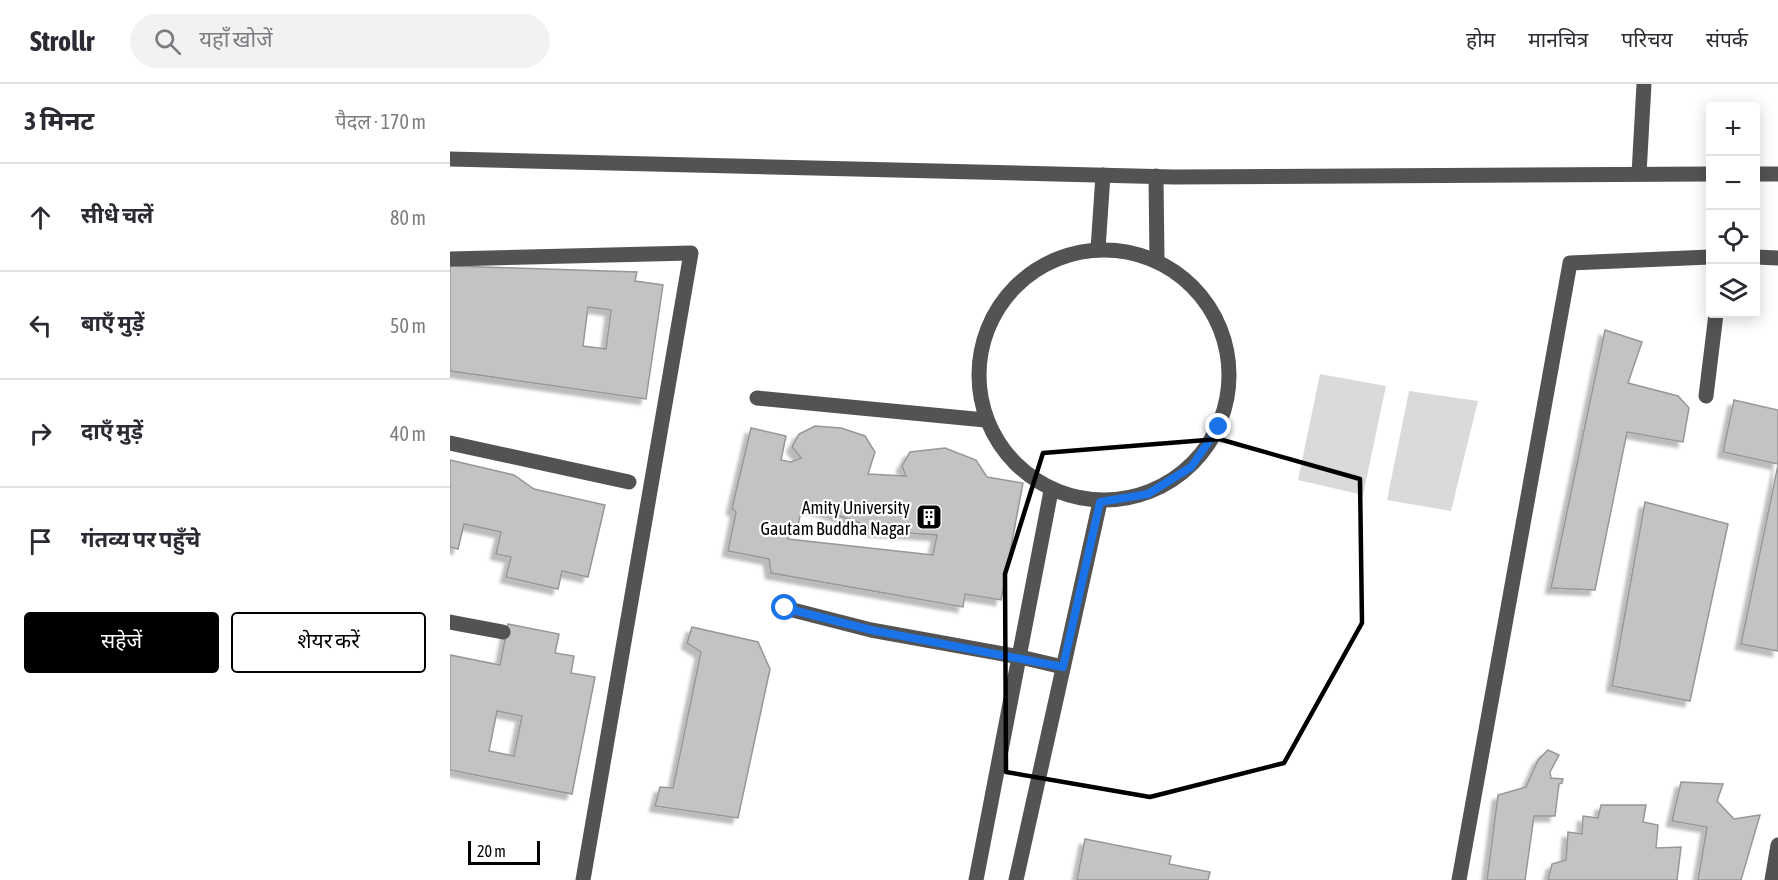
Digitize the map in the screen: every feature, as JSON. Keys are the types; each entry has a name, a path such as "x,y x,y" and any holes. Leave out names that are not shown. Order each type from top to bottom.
{"street":[{"path":"1640,174 1644,84"},
{"path":"450,159 1155,176 1706,174"},
{"path":"1760,174 1778,174"},
{"path":"1098,249 1103,175"},
{"path":"1155,176 1157,260"},
{"path":"1098,249 1157,260 1197,288 1223,330 1230,379 1219,427 1191,467 1148,494 1100,502 1052,491 1011,462 985,420 978,371 989,323 1018,283 1060,257 1098,249"},
{"path":"450,259 691,254 583,880"},
{"path":"1459,880 1570,262 1706,257"},
{"path":"1760,257 1778,258"},
{"path":"1706,396 1716,318"},
{"path":"757,398 985,420"},
{"path":"450,443 629,482"},
{"path":"976,880 1052,491"},
{"path":"1016,880 1100,502"},
{"path":"785,608 871,630 1063,667"},
{"path":"450,622 503,632"},
{"path":"1772,880 1778,845"}],"highlighted area":[{"path":"1219,439 1360,479 1362,623 1284,763 1150,797 1006,772 1005,574 1043,453"}],"shaded area":[{"path":"1320,374 1386,386 1363,495 1298,480"},
{"path":"1409,391 1478,401 1451,511 1387,500"}],"building":[{"path":"450,266 637,272 635,281 663,285 646,399 450,371","holes":["588,307 611,310 606,349 583,346"]},
{"path":"1605,330 1642,342 1628,383 1678,396 1689,408 1683,442 1627,432 1595,590 1551,588"},
{"path":"1734,400 1778,410 1778,464 1723,452"},
{"name":"Amity University Gautam Buddha Nagar","path":"815,426 841,428 865,436 875,452 868,474 906,476 902,466 910,452 945,448 976,460 987,477 1023,483 1001,600 965,594 963,607 771,573 769,559 728,551 736,512 732,508 751,428 786,436 781,460 791,462 801,458 792,447 799,434","holes":["802,505 856,521 874,531 937,535 933,555 788,539 790,525 798,526"]},
{"path":"450,460 514,475 534,489 605,505 588,577 562,571 558,589 506,577 511,557 496,554 501,532 464,524 458,549 450,547"},
{"path":"1778,465 1778,651 1741,644"},
{"path":"1645,502 1728,524 1690,701 1612,686"},
{"path":"508,624 559,634 555,653 574,656 571,673 595,677 572,794 450,770 450,655 500,665","holes":["497,711 522,716 514,756 489,751"]},
{"path":"692,627 758,642 770,669 738,818 655,806 660,787 673,788 701,652 687,643"},
{"path":"1548,750 1559,755 1550,772 1551,778 1563,779 1559,784 1555,816 1534,816 1525,880 1487,880 1498,795 1526,787 1538,760"},
{"path":"1681,782 1723,784 1717,801 1734,819 1760,815 1741,880 1698,880 1707,827 1672,821"},
{"path":"1601,805 1646,805 1643,822 1658,825 1656,848 1681,847 1677,880 1548,880 1552,864 1566,860 1568,832 1582,834 1583,816 1598,818"},
{"path":"1085,839 1171,856 1169,864 1210,872 1208,880 1077,880"}],"place":[{"name":"Amity University Gautam Buddha Nagar","path":"929,517"}],"route":[{"path":"785,608 871,630 1063,667 1100,502 1148,494 1191,467 1219,427"}]}
